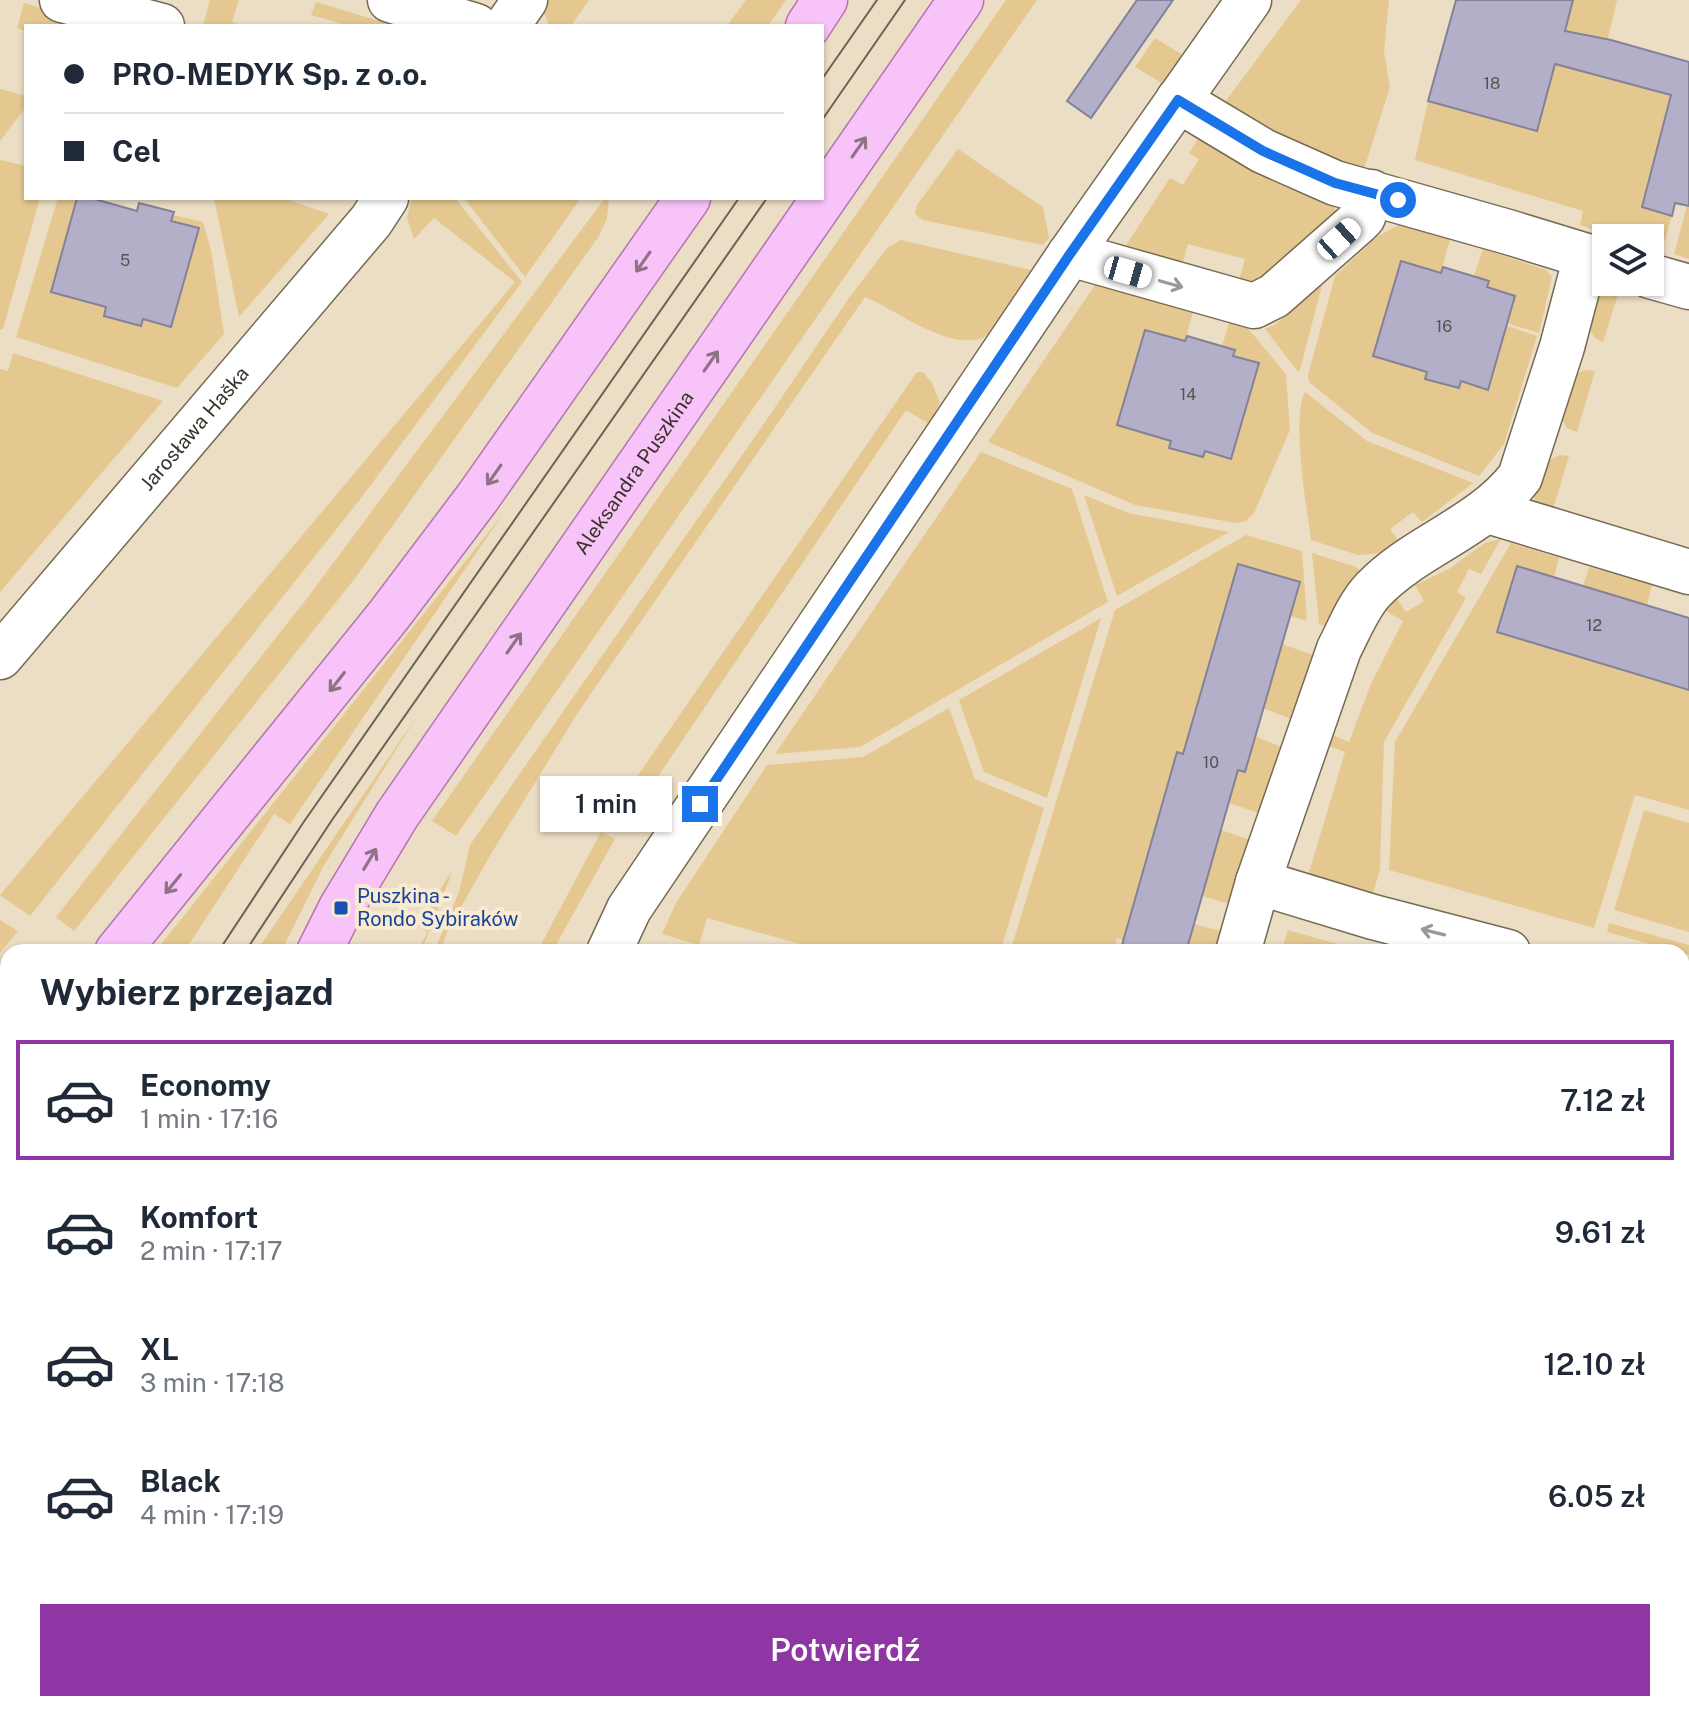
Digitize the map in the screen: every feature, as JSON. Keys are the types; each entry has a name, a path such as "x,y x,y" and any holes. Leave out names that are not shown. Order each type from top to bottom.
{"main road":[{"path":"809,24 825,0"},
{"name":"Aleksandra Puszkina","path":"824,198 961,0"},
{"path":"123,944 389,615 487,484 687,200"},
{"name":"Aleksandra Puszkina","path":"323,944 347,897 397,815 823,200"}],"street":[{"path":"177,24 183,0"},
{"path":"390,0 469,24"},
{"path":"508,24 525,0"},
{"path":"613,944 629,909 1070,254 1249,0"},
{"path":"79,12 150,24"},
{"path":"1178,100 1263,151 1335,183 1592,258"},
{"path":"1070,254 1254,306 1274,296 1358,222 1363,217 1371,192"},
{"name":"Jarosława Haška","path":"0,657 371,221 385,200"},
{"path":"1240,944 1258,882 1339,649 1372,591 1488,511 1520,477 1562,347 1592,269"},
{"path":"1664,280 1689,287"},
{"path":"1488,511 1689,572"},
{"path":"1258,882 1477,944"}],"shaded area":[{"path":"210,0 239,0 232,22 236,24 204,24"},
{"path":"547,0 589,0 572,24 549,24 541,8"},
{"path":"746,0 786,0 769,24 728,24"},
{"path":"1006,0 1037,0 456,836 432,821"},
{"path":"1301,0 1389,0 1384,51 1390,87 1365,166 1342,171 1219,110"},
{"path":"1573,0 1617,0 1605,51 1562,40"},
{"path":"316,2 389,24 343,24 311,15"},
{"path":"24,3 58,13 69,21 69,24 24,24 24,30 17,28"},
{"path":"1155,38 1183,55 1163,84 1135,67"},
{"path":"1555,64 1634,85 1674,84 1642,207 1672,216 1664,242 1664,224 1592,224 1592,229 1580,225 1583,211 1415,160 1428,101 1537,130"},
{"path":"0,89 24,95 24,110 0,141"},
{"path":"1202,133 1327,194 1335,210 1332,230 1271,285 1237,288 1245,259 1188,244 1180,272 1119,256 1170,178 1183,185 1199,159 1189,153"},
{"path":"958,149 1043,207 1049,238 1043,245 923,220 915,214 917,205"},
{"path":"0,160 24,166 24,200 39,200 3,329 0,330"},
{"path":"57,200 76,200 51,292 106,308 104,316 141,326 143,319 171,327 199,228 172,221 173,215 203,222 211,250 224,334 177,388 16,337"},
{"path":"214,200 289,200 329,214 239,317"},
{"path":"412,200 457,200 522,282 361,498 30,916 0,895 515,282 434,218 414,239 407,218"},
{"path":"466,200 580,200 525,277"},
{"path":"604,200 609,200 607,218 599,236 356,577 74,931 56,917 308,597"},
{"path":"1689,206 1689,259 1674,254"},
{"path":"1399,225 1450,239 1441,273 1401,261 1373,356 1427,372 1425,379 1458,388 1461,381 1488,389 1507,326 1537,336 1504,444 1479,476 1372,433 1309,382 1308,375 1335,276 1378,236"},
{"path":"901,240 1031,270 994,328 977,339 945,336 865,297 579,711 491,854 443,944 437,944 459,892 470,845 849,298 887,248"},
{"path":"1483,249 1546,270 1552,277 1539,333 1507,323 1515,296 1487,287 1489,281 1474,276"},
{"path":"1095,285 1193,312 1185,341 1145,330 1117,425 1171,441 1170,448 1203,457 1205,451 1231,458 1259,364 1233,355 1235,350 1222,346 1229,323 1247,327 1286,374 1290,430 1254,513 1246,521 1236,523 1135,505 988,442"},
{"path":"1322,285 1298,372 1265,329 1276,324"},
{"path":"1595,296 1618,296 1603,342 1595,338 1587,325"},
{"path":"13,353 163,401 0,592 0,369 8,371"},
{"path":"1585,370 1595,371 1577,432 1567,428 1559,415 1571,376"},
{"path":"917,372 923,372 932,383 940,403 929,424 906,410 640,803 625,794"},
{"path":"1305,392 1367,441 1473,483 1422,522 1413,512 1390,529 1398,540 1381,553 1358,555 1311,540 1299,421"},
{"path":"981,452 1072,489 1108,602 860,747 775,754"},
{"path":"1560,455 1569,456 1550,519 1537,508 1533,492 1546,462"},
{"path":"1084,495 1129,513 1229,532 1117,596"},
{"path":"503,514 290,824 274,814 189,944 161,944"},
{"path":"1246,535 1302,551 1307,621 1290,616 1299,582 1238,565 1183,754 1177,753 1123,940 1117,938 1115,944 1012,944 1115,610"},
{"path":"1501,539 1481,574 1469,569 1457,592 1466,598 1384,742 1380,869 1372,897 1307,879 1345,752 1319,742 1323,731 1349,742 1370,686 1403,621 1379,607 1391,590 1406,612 1424,601 1415,585 1449,569 1485,543"},
{"path":"1511,543 1559,558 1554,577 1517,567 1689,690 1689,810 1635,795 1594,928 1389,870 1395,742"},
{"path":"1312,553 1360,571 1328,627 1319,624"},
{"path":"1589,567 1652,585 1647,605 1583,586"},
{"path":"1101,618 1047,798 984,772 959,700"},
{"path":"1282,644 1316,656 1291,719 1263,708"},
{"path":"949,708 975,779 1044,808 1002,944 800,944 707,918 699,944 662,934 676,903 767,765 863,757"},
{"path":"417,716 323,867 285,944 261,944"},
{"path":"1255,736 1281,747 1259,813 1229,803 1238,771 1245,772"},
{"path":"1644,810 1689,823 1689,932 1614,910"},
{"path":"1221,830 1251,840 1230,904 1202,896"},
{"path":"601,832 615,839 556,944 541,944"},
{"path":"453,870 424,944 421,944 428,932 417,925"},
{"path":"0,920 18,931 7,944 0,944"},
{"path":"1609,923 1685,944 1650,944 1607,932"},
{"path":"1194,924 1221,931 1217,944 1188,944"},
{"path":"1288,930 1337,944 1284,944"}],"building":[{"path":"1137,0 1173,0 1091,118 1067,101"},
{"path":"1456,0 1573,0 1565,31 1611,40 1689,62 1689,206 1675,203 1672,216 1642,207 1671,95 1555,64 1537,131 1428,101"},
{"path":"76,200 98,200 137,211 139,203 174,212 171,221 199,228 171,327 143,319 141,326 104,316 106,307 51,292"},
{"path":"1401,261 1441,273 1443,267 1489,281 1487,287 1515,296 1488,390 1461,381 1459,388 1425,379 1427,372 1373,356"},
{"path":"1145,330 1185,341 1187,336 1235,350 1233,356 1259,363 1231,459 1205,451 1203,457 1169,448 1171,441 1117,425"},
{"path":"1238,564 1300,582 1245,772 1238,770 1188,944 1122,944 1177,752 1183,754"},
{"path":"1517,566 1689,618 1689,690 1497,632"}],"tram line":[{"path":"824,76 877,0"},
{"path":"824,117 905,0"},
{"path":"223,944 303,823 738,200"},
{"path":"250,944 332,820 766,200"}],"place":[{"name":"Puszkina - Rondo Sybiraków","path":"341,908"}],"route":[{"path":"700,804 1070,254 1178,100 1263,151 1335,183 1398,200"}]}
